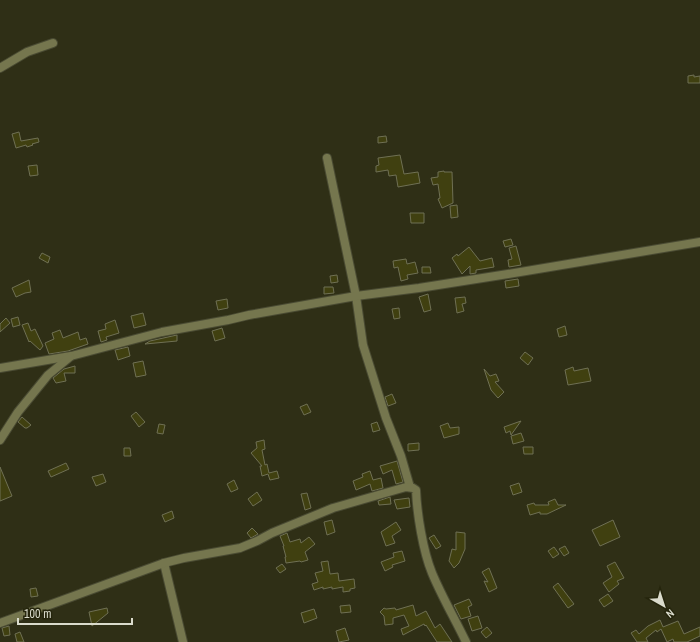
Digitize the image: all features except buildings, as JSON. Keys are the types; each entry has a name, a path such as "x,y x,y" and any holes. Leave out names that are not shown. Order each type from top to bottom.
{"street":[{"path":"0,68 27,52 53,43"},
{"path":"327,158 356,296 363,345 410,487"},
{"path":"0,368 71,356 162,332 356,296 500,276 700,242"},
{"path":"0,440 18,412 48,375 71,356"},
{"path":"0,623 164,563 240,548 257,541 272,532 333,508 376,495 410,487 416,490 423,541 432,572 466,642"},
{"path":"164,563 183,642"}]}
